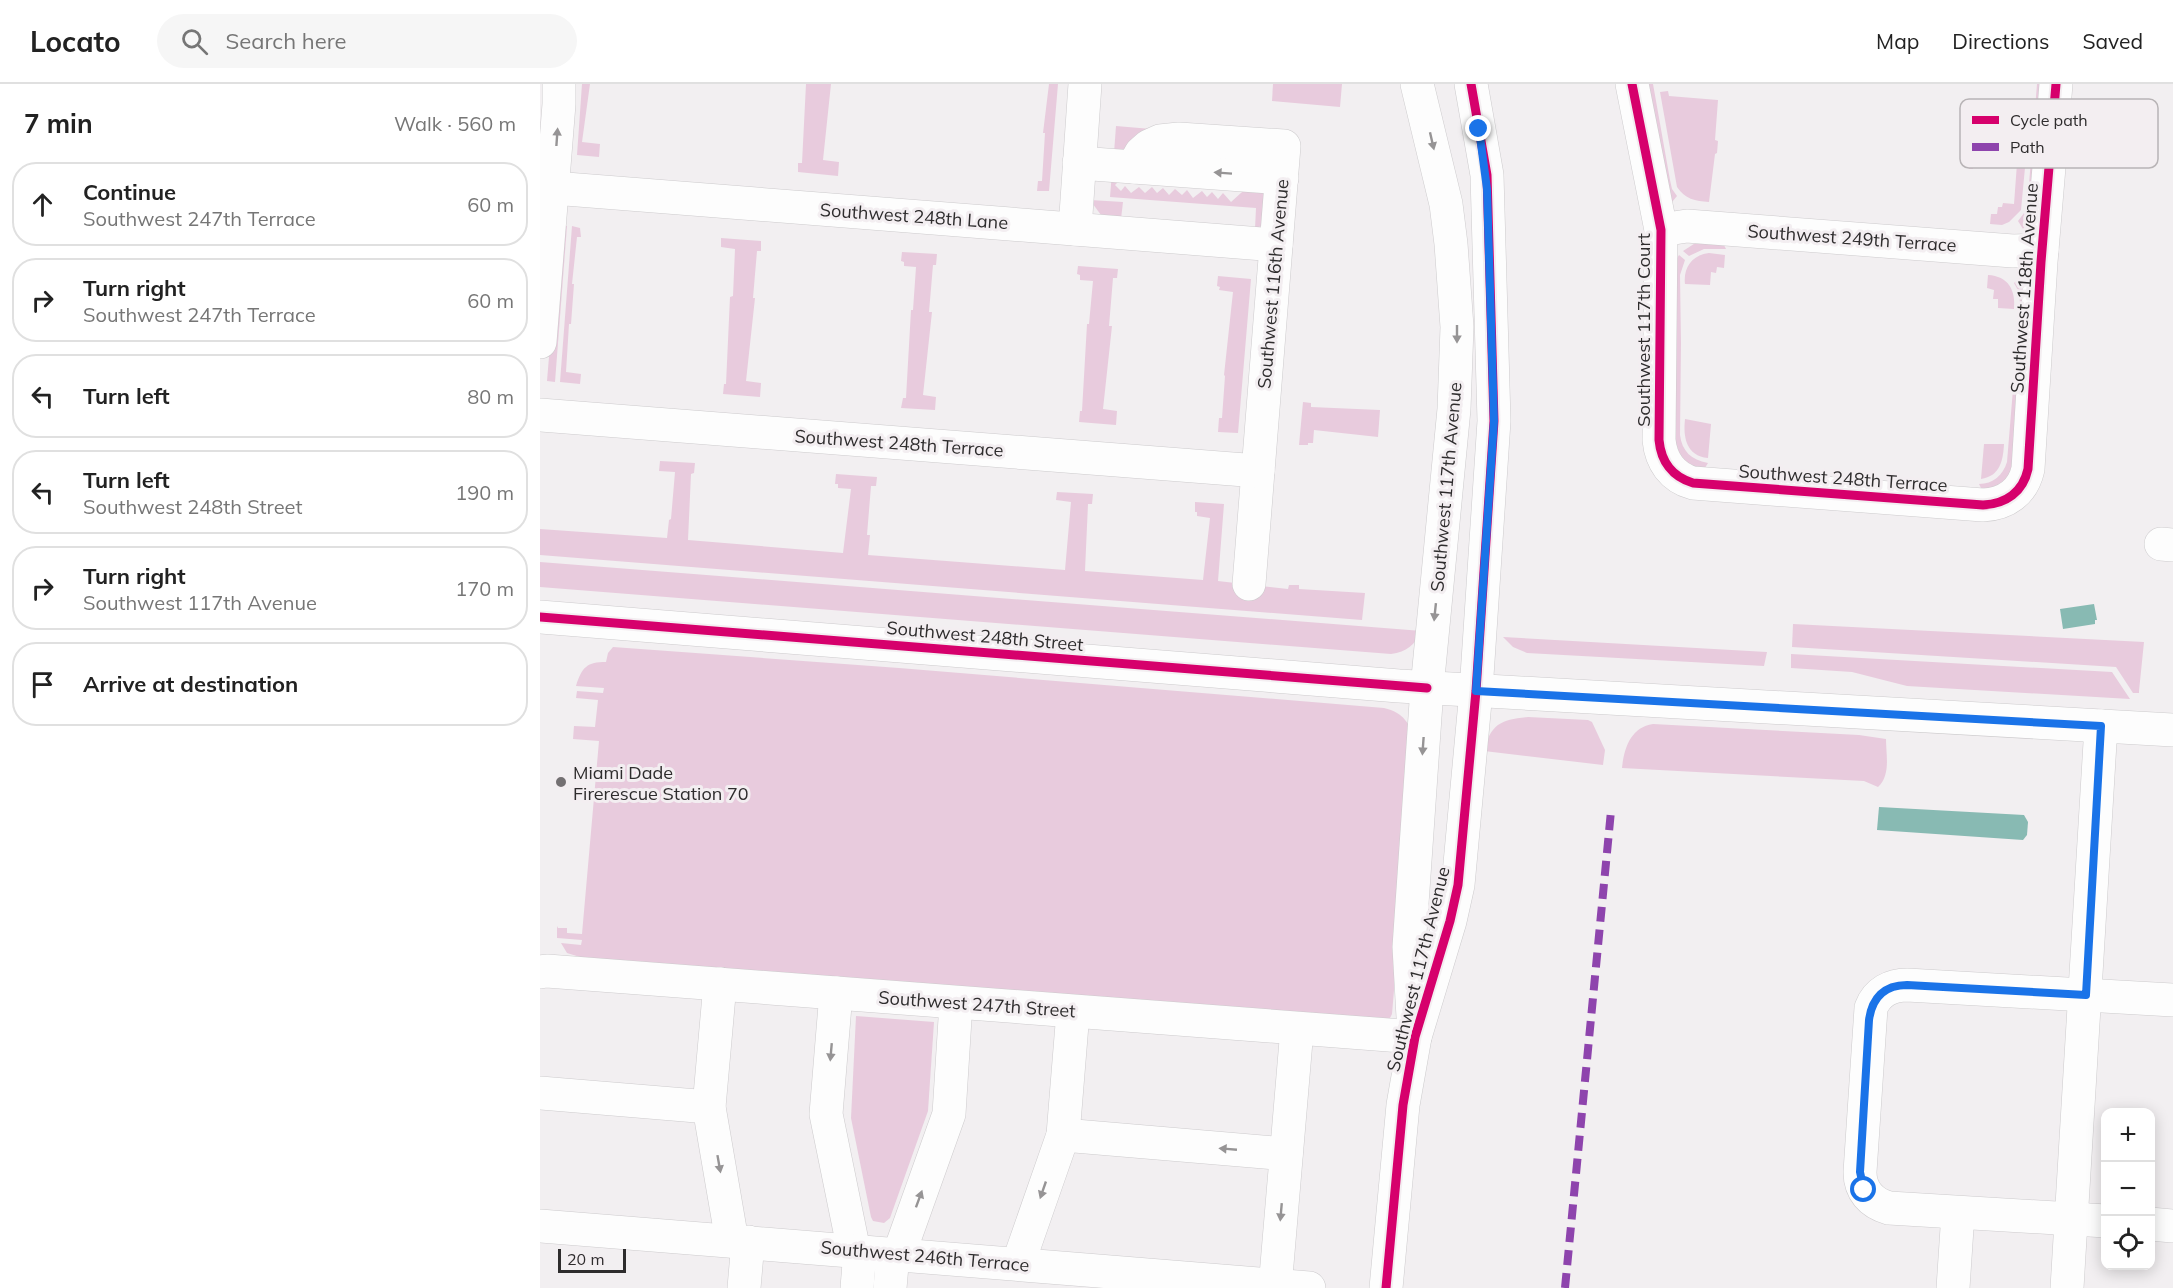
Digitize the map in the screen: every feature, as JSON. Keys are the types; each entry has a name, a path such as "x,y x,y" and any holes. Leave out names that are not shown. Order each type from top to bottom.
{"street":[{"path":"540,342 559,84"},
{"path":"1075,229 1085,84"},
{"name":"Southwest 117th Avenue","path":"1415,1037 1409,946 1427,688 1454,409 1457,327 1446,204 1417,84"},
{"path":"1453,84 1467,148 1487,189"},
{"name":"Southwest 117th Avenue","path":"1386,1288 1402,1106 1415,1037 1455,904 1463,849 1476,691 1494,421 1487,189 1471,84"},
{"name":"Southwest 117th Court","path":"1632,84 1661,230 1659,440 1661,455 1669,468"},
{"name":"Southwest 118th Avenue","path":"2055,99 2056,84"},
{"name":"Southwest 116th Avenue","path":"1079,163 1133,167 1141,153 1149,146 1160,141 1179,139 1284,146 1249,584"},
{"name":"Southwest 118th Avenue","path":"2016,492 2023,484 2028,469 2049,168"},
{"name":"Southwest 248th Lane","path":"553,188 1276,245"},
{"name":"Southwest 249th Terrace","path":"1661,230 1687,226 2013,251 2042,250"},
{"name":"Southwest 248th Terrace","path":"540,415 1258,471"},
{"name":"Southwest 248th Terrace","path":"1669,468 1693,483 1983,505 2005,501 2016,492"},
{"name":"Southwest 248th Street","path":"540,617 1427,688 2173,730"},
{"path":"2067,1288 2101,726"},
{"name":"Southwest 247th Street","path":"540,972 1415,1037"},
{"path":"720,984 709,1107 740,1241 744,1288"},
{"path":"2101,1221 1889,1208 1871,1200 1864,1190 1860,1172 1869,1020 1873,1004 1879,994 1894,986 1907,985 2173,1000"},
{"path":"836,993 826,1114 857,1251 857,1288"},
{"path":"890,1288 896,1254 950,1114 956,1003"},
{"path":"1009,1272 1063,1135 1073,1012"},
{"path":"1275,1287 1297,1029"},
{"path":"540,1093 709,1107"},
{"path":"1063,1135 1286,1154"},
{"path":"1953,1288 1958,1213"},
{"path":"2155,1224 2173,1226"},
{"name":"Southwest 246th Terrace","path":"540,1226 896,1254 1009,1272 1309,1288"}],"shaded area":[{"path":"582,84 590,84 582,142 600,144 599,157 577,155"},
{"path":"806,84 831,84 823,160 839,162 838,176 798,172 798,163 802,163"},
{"path":"1049,84 1058,84 1049,191 1037,191 1038,181 1042,181 1045,133 1043,133"},
{"path":"1273,84 1342,84 1340,107 1272,101"},
{"path":"1645,84 1653,84 1670,180 1677,196 1672,202"},
{"path":"2037,84 2045,84 2043,99 2036,99"},
{"path":"1668,91 1669,96 1718,100 1715,140 1718,141 1717,153 1715,154 1709,202 1691,199 1677,187 1660,92"},
{"path":"1116,126 1163,130 1129,150 1114,153"},
{"path":"2017,168 2025,168 2021,210 2009,222 2002,225 1990,224 1991,214 1997,214 1998,207 2002,207 2003,203 2014,204"},
{"path":"2030,168 2035,168 2029,222 2023,229 2018,221 2027,209"},
{"path":"1112,172 1123,177 1115,185 1121,191 1125,186 1131,193 1139,187 1145,193 1152,187 1157,193 1163,188 1169,195 1175,189 1182,195 1187,190 1193,198 1202,191 1207,197 1212,192 1218,199 1223,193 1231,202 1252,183 1267,188 1261,226 1255,229 1256,208 1110,197"},
{"path":"1090,200 1123,202 1121,219 1101,215"},
{"path":"560,225 567,226 555,382 547,381"},
{"path":"572,226 580,228 581,237 577,237 566,372 581,374 580,384 560,382"},
{"path":"721,238 761,241 761,251 757,251 753,298 755,298 746,381 761,383 760,397 723,394 724,384 726,384 735,249 721,247"},
{"path":"1722,241 1726,249 1704,249 1689,256 1683,251 1697,242"},
{"path":"902,252 937,254 936,265 933,265 929,312 932,312 923,395 936,397 935,410 901,408 903,398 906,398 916,267 904,266 904,262 901,261"},
{"path":"1709,253 1725,255 1724,268 1717,267 1716,273 1711,272 1710,285 1685,284 1687,268 1693,259"},
{"path":"1679,255 1685,260 1680,275 1680,435 1688,454 1708,463 1703,471 1686,464 1672,442 1674,263"},
{"path":"1078,266 1118,269 1117,278 1113,278 1109,326 1112,326 1103,409 1117,411 1116,425 1079,422 1080,411 1082,411 1087,324 1089,324 1093,281 1080,280 1080,275 1077,274"},
{"path":"1988,275 2006,281 2014,296 2014,309 1998,308 1998,299 1993,299 1994,290 1987,288"},
{"path":"1218,276 1251,279 1238,433 1218,432 1219,418 1222,418 1233,292 1219,290"},
{"path":"2021,277 2026,288 2014,469 2003,484 1983,492 1979,484 1997,478 2007,462 2020,304 2019,292 2014,283"},
{"path":"1303,402 1311,403 1311,407 1380,410 1378,437 1314,430 1313,443 1299,445"},
{"path":"1685,419 1711,424 1708,458 1695,454 1687,444"},
{"path":"1984,444 2004,444 1999,467 1992,475 1981,479"},
{"path":"660,461 695,463 694,473 691,474 688,540 843,553 851,489 838,488 838,484 835,484 836,474 877,477 876,486 871,486 867,535 870,535 868,555 1065,570 1071,502 1056,500 1057,492 1093,494 1092,504 1088,504 1085,571 1203,580 1210,518 1197,516 1195,502 1224,504 1218,581 1288,589 1289,585 1299,585 1299,589 1365,593 1362,620 540,555 540,529 667,538 675,472 659,471"},
{"path":"540,562 1422,631 1410,647 1391,654 540,587"},
{"path":"2094,604 2097,620 2095,624 2063,629 2060,609"},
{"path":"1793,624 2144,642 2139,693 2133,693 2116,667 1792,647"},
{"path":"1503,637 1767,652 1764,666 1527,653 1513,647"},
{"path":"613,647 899,668 1391,710 1408,724 1415,743 1392,1014 1389,1020 583,958 567,953 561,943 581,945 582,940 557,938 557,926 567,928 567,933 582,934 599,741 573,739 574,726 595,727 598,700 576,698 577,691 603,693 604,688 576,686 583,670 594,663 606,662 608,653"},
{"path":"1791,654 2112,672 2130,699 1907,686 1852,672 1791,668"},
{"path":"1528,717 1592,722 1605,750 1603,765 1484,751 1490,735 1499,725 1511,719"},
{"path":"1653,724 1859,735 1886,739 1885,777 1878,787 1864,781 1622,768 1627,746 1634,734 1639,729"},
{"path":"1879,807 2024,815 2028,822 2027,835 2023,840 1877,830"},
{"path":"856,1016 934,1022 928,1111 890,1218 884,1223 873,1221 871,1217 851,1118"}],"marked path":[{"path":"1565,1288 1611,811"}],"cycle path":[{"path":"1386,1288 1403,1105 1415,1037 1450,921 1458,885 1476,691 1494,421 1487,175 1471,84"},
{"path":"1632,84 1661,230 1660,448 1669,467 1679,477 1693,483 1983,505 1999,502 2018,490 2028,469 2049,168"},
{"path":"2055,99 2056,84"},
{"path":"540,617 1427,688"}],"place":[{"name":"Miami Dade Firerescue Station 70","path":"561,782"}],"route":[{"path":"1479,129 1487,175 1494,421 1476,691 2101,726 2086,995 1907,985 1894,986 1879,994 1871,1008 1869,1020 1860,1172 1864,1190"}]}
